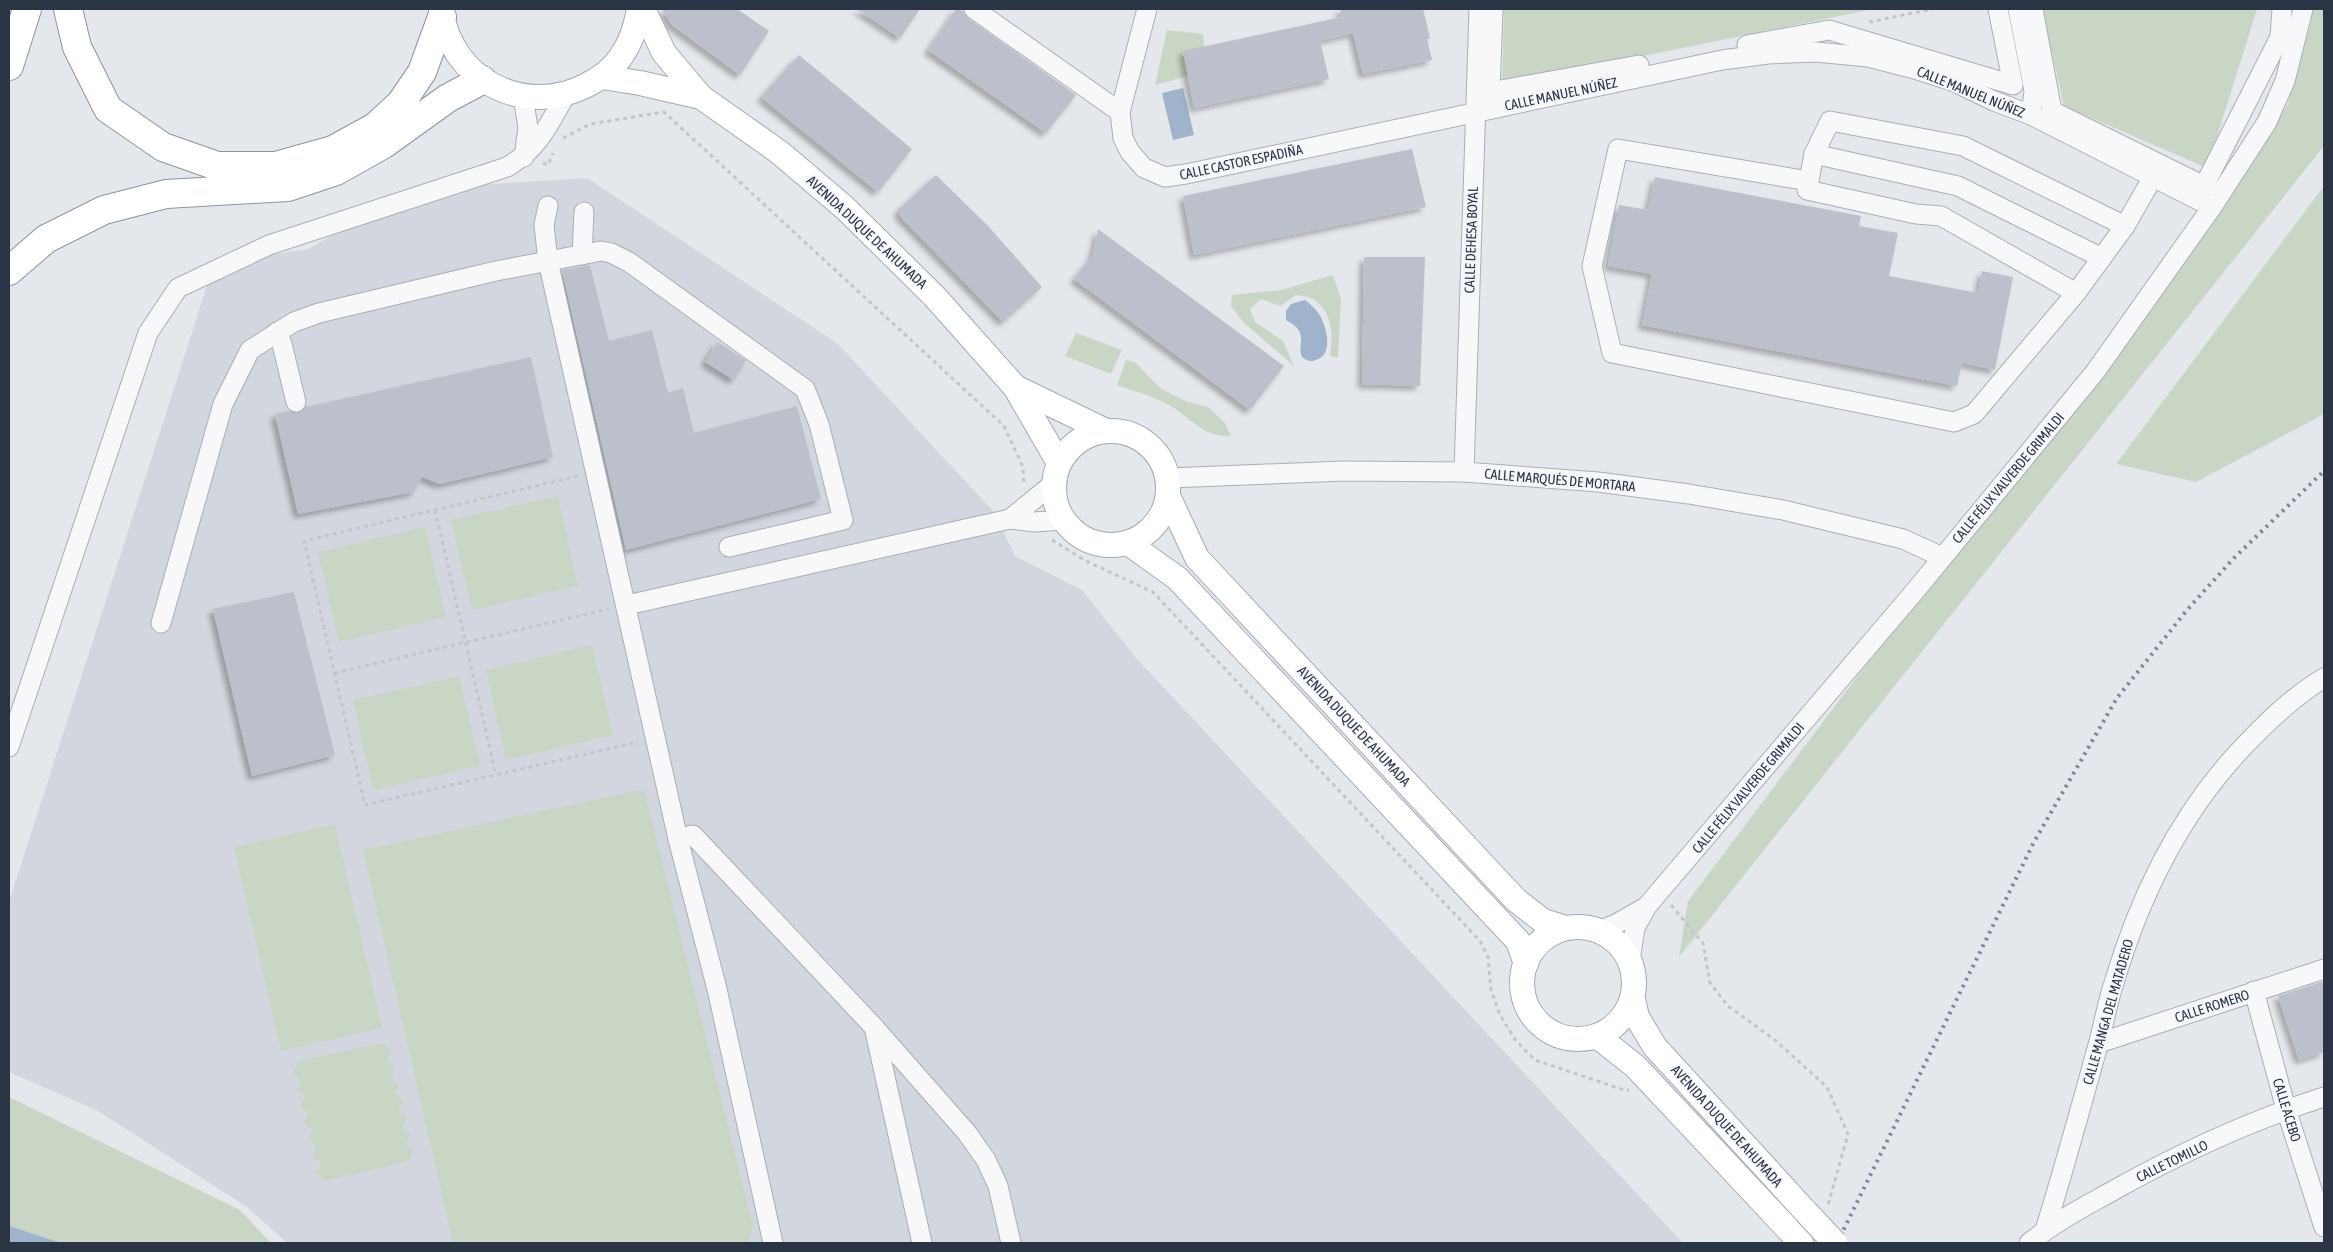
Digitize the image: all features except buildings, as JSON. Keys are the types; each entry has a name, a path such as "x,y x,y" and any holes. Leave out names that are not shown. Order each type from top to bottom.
{"highway":[{"path":"9,66 27,9"},
{"path":"68,9 77,47 108,109 163,147 217,166 276,166 333,150 375,126 401,103 422,72 442,13"},
{"path":"9,271 46,240 104,210 166,194 288,187 336,171 384,144 448,98 482,80"}],"main road":[{"path":"442,13 450,41 464,63 482,80 508,93 538,98 566,94 602,78 622,56 635,30 638,9"},
{"name":"AVENIDA DUQUE DE AHUMADA","path":"644,9 664,53 702,97 779,152 845,208 935,297 1016,387 1056,474"},
{"name":"AVENIDA DUQUE DE AHUMADA","path":"602,78 640,82 702,97"},
{"name":"AVENIDA DUQUE DE AHUMADA","path":"1016,387 1104,430"},
{"path":"1104,430 1125,431 1144,440 1161,457 1169,488 1160,520 1146,535 1128,543 1106,545 1087,540 1070,528 1056,507 1056,474 1070,447 1084,436 1104,430"},
{"name":"AVENIDA DUQUE DE AHUMADA","path":"1169,488 1196,558 1516,900 1543,921 1566,928"},
{"name":"AVENIDA DUQUE DE AHUMADA","path":"1128,543 1177,578 1518,941 1526,964"},
{"path":"1566,928 1585,928 1599,931 1618,944 1630,962 1635,984 1633,999 1619,1022 1597,1036 1573,1039 1561,1037 1540,1023 1526,1004 1522,978 1526,964 1534,949 1543,940 1566,928"},
{"name":"AVENIDA DUQUE DE AHUMADA","path":"1633,999 1637,1018 1655,1047 1816,1210 1835,1243"},
{"name":"AVENIDA DUQUE DE AHUMADA","path":"1597,1036 1635,1066 1794,1236"}],"street":[{"path":"974,9 1120,112"},
{"name":"CALLE CASTOR ESPADIÑA","path":"1147,9 1120,112 1123,138 1130,152 1144,168 1165,176 1186,174 1475,112"},
{"name":"CALLE DEHESA BOYAL","path":"1464,472 1479,9"},
{"path":"1492,9 1490,92 1829,30 2013,85 1998,9"},
{"path":"2018,9 2034,91 2031,115"},
{"path":"2033,9 2052,111 2204,186 2280,37 2282,9"},
{"name":"CALLE FÉLIX VALVERDE GRIMALDI","path":"1630,962 1634,928 1647,906 1942,557 2095,372 2212,207 2267,122 2285,81 2303,9"},
{"name":"CALLE MANUEL NÚÑEZ","path":"1475,112 1722,60 1768,54 1816,52 1868,57 1952,81 1994,101 2031,115 2212,207"},
{"path":"9,747 148,333 178,288 269,245 507,167 524,157 537,144 566,94"},
{"path":"523,96 528,128 524,157"},
{"path":"2076,293 1941,216 1916,214 1807,190 1814,154 1830,121 1963,146 2125,226"},
{"path":"1809,181 1618,149 1592,266 1612,353 1954,422 1974,414 2076,293 2125,226 2153,177"},
{"path":"1814,154 1958,186 2102,258"},
{"path":"548,206 544,225 548,260 595,472 627,605 678,839 718,989 773,1243"},
{"path":"582,254 584,212"},
{"path":"161,623 223,404 250,350 294,322 319,313 548,260 600,251 611,253 628,262 805,390 819,424 844,520 729,547"},
{"path":"277,332 282,344 296,402"},
{"name":"CALLE MARQUÉS DE MORTARA","path":"1169,488 1344,471 1464,472 1598,482 1774,508 1903,538 1942,557"},
{"path":"1031,513 1056,474"},
{"path":"627,605 1031,513 1065,520"},
{"name":"CALLE MANGA DEL MATADERO","path":"2045,1230 2099,1043 2113,984 2130,934 2158,869 2186,819 2226,765 2269,720 2324,678"},
{"path":"678,839 693,835 874,1026 967,1132 986,1160 998,1186 1011,1243"},
{"name":"CALLE FÉLIX VALVERDE GRIMALDI","path":"1599,931 1647,906"},
{"name":"CALLE ROMERO","path":"2099,1043 2324,969"},
{"name":"CALLE ACEBO","path":"2254,991 2286,1109 2324,1227"},
{"path":"874,1026 922,1243"},
{"name":"CALLE TOMILLO","path":"2029,1243 2061,1219 2161,1164 2286,1109 2324,1097"}],"path":[{"path":"1867,22 1933,9"},
{"path":"558,141 590,124 664,112 1004,426 1023,467 1024,490 1037,533 1060,544 1086,561 1153,592 1480,941 1488,957 1491,990 1500,1015 1516,1041 1535,1060 1624,1090 1633,1090"},
{"path":"524,157 548,165 554,149"},
{"path":"595,472 304,541 334,673 365,806 656,738"},
{"path":"435,510 496,775"},
{"path":"334,673 627,605"},
{"path":"1660,891 1703,943 1710,983 1728,1006 1775,1040 1827,1087 1848,1134 1838,1175 1816,1210"}],"shaded area":[{"path":"587,178 838,344 994,512 1015,556 1082,590 1137,659 1683,1243 287,1243 247,1207 98,1111 9,1072 9,902 214,264 308,249 414,189"}],"green space":[{"path":"1504,9 1873,9 1502,85"},
{"path":"2042,9 2257,9 2207,168 2064,106"},
{"path":"2313,9 2324,9 2324,146 1679,957 1688,901 2287,106"},
{"path":"1167,30 1203,34 1204,47 1183,52 1188,76 1155,85"},
{"path":"2324,186 2324,414 2196,482 2116,464"},
{"path":"1333,275 1341,299 1338,358 1330,356 1331,333 1328,318 1321,305 1309,297 1296,295 1280,306 1261,299 1250,309 1255,322 1283,341 1294,366 1244,323 1231,306 1232,295 1281,290"},
{"path":"1076,333 1122,350 1111,374 1065,356"},
{"path":"1126,360 1135,362 1161,389 1188,402 1208,407 1225,423 1231,436 1211,433 1202,429 1165,403 1117,385"},
{"path":"558,496 578,586 472,610 451,520"},
{"path":"425,527 446,617 339,642 318,552"},
{"path":"592,645 613,735 506,760 486,670"},
{"path":"459,676 480,766 373,790 353,700"},
{"path":"644,789 753,1226 749,1243 453,1243 363,850"},
{"path":"335,824 382,1028 281,1051 234,847"},
{"path":"382,1043 391,1050 387,1060 395,1067 391,1077 399,1084 395,1093 403,1100 398,1110 407,1117 402,1127 410,1133 406,1143 414,1150 409,1161 326,1181 316,1173 321,1163 312,1156 316,1146 308,1139 313,1130 304,1123 309,1113 300,1106 305,1096 296,1090 301,1080 292,1073 299,1061"},
{"path":"9,1097 240,1210 271,1243 9,1243"}],"water":[{"path":"1183,88 1194,135 1173,140 1162,93"},
{"path":"1305,300 1319,314 1327,338 1326,351 1323,356 1312,361 1303,358 1301,355 1300,333 1296,327 1286,320 1286,311 1291,304"},
{"path":"9,1226 61,1243 9,1243"}],"railway":[{"path":"1837,1243 2034,842 2117,698 2187,610 2234,558 2324,471"}]}
